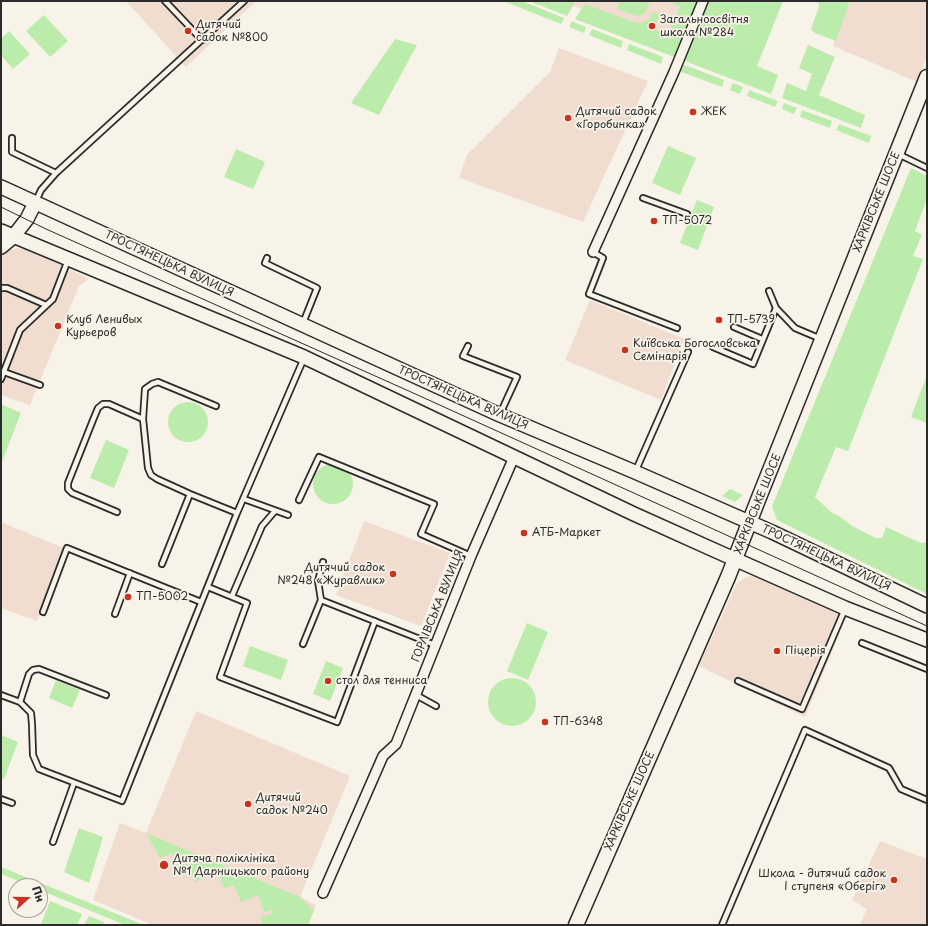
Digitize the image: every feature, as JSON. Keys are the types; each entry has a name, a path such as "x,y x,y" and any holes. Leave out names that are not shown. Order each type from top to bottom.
{"main road":[{"name":"ХАРКІВСЬКЕ ШОСЕ","path":"576,925 707,629 927,77"},
{"name":"ТРОСТЯНЕЦЬКА ВУЛИЦЯ","path":"1,187 500,415 749,522 927,606"},
{"path":"1,247 14,237 28,219 36,203"},
{"path":"1,231 304,357 634,514 845,608 927,640"}],"street":[{"path":"593,252 674,72 703,1"},
{"name":"ГОРЛІВСЬКА ВУЛИЦЯ","path":"324,893 383,756 396,744 471,556 514,456"}],"lane":[{"path":"164,1 202,40"},
{"path":"36,203 41,190 56,172 244,1"},
{"path":"12,138 12,152 56,172"},
{"path":"896,154 927,168"},
{"path":"643,198 687,214"},
{"path":"593,252 603,258 588,294 677,328"},
{"path":"266,258 265,264 318,288 302,325"},
{"path":"1,379 20,330 53,299 68,260"},
{"path":"1,288 7,288 46,305"},
{"path":"769,291 776,308 795,328 823,340"},
{"path":"712,348 753,364 776,308"},
{"path":"734,327 762,339"},
{"path":"468,346 463,356 517,377 500,415"},
{"path":"635,472 688,352"},
{"path":"1,695 20,702 31,713 33,755 39,769 122,801 237,513 290,394 304,357"},
{"path":"4,372 40,385"},
{"path":"216,406 158,382 145,389 143,419 148,468 151,475 157,479 237,513"},
{"path":"117,512 72,493 68,489 68,483 98,408 103,404 109,404 143,419"},
{"path":"299,500 319,457 434,504 421,534 471,556"},
{"path":"162,564 190,494"},
{"path":"244,499 288,515"},
{"path":"232,596 262,526 275,511"},
{"path":"43,612 67,548 201,602"},
{"path":"303,644 321,600 318,581 323,562"},
{"path":"115,614 130,573"},
{"path":"208,587 247,603 220,677 337,722 375,621"},
{"path":"321,600 435,645"},
{"path":"738,681 802,709 845,608"},
{"path":"862,642 927,669"},
{"path":"20,702 29,674 33,670 39,669 106,695"},
{"path":"416,695 436,706"},
{"path":"722,925 805,730 889,768 901,789 927,800"},
{"path":"53,842 74,783"},
{"path":"1,799 12,803"}],"shaded area":[{"name":"Дитячий садок №800","path":"126,1 256,1 186,67"},
{"name":"Загальноосвітня школа №284","path":"560,1 688,1 671,42"},
{"path":"850,1 927,1 927,56 917,82 833,46"},
{"name":"Дитячий садок «Горобинка»","path":"559,48 648,81 583,222 459,178 467,155 550,72"},
{"path":"18,248 31,250 89,279 79,286 30,405 1,395 1,256 7,251"},
{"name":"Київська Богословська Семінарія","path":"590,300 684,339 661,400 565,360"},
{"name":"Дитячий садок №248 «Журавлик»","path":"364,521 450,553 421,626 336,595"},
{"path":"1,522 66,549 37,621 1,608"},
{"path":"754,575 847,615 805,717 699,666 736,585 744,578"},
{"name":"Дитячий садок №240","path":"196,711 350,776 300,897 316,905 308,925 153,925 93,900 120,823 146,833"},
{"name":"Школа - дитячий садок І ступеня «Оберіг»","path":"880,841 927,859 927,925 860,924 867,909 852,900"}],"green space":[{"path":"503,1 522,1 564,18 561,24"},
{"path":"529,1 573,1 574,4 567,16"},
{"path":"620,1 650,1 645,13 637,16 617,9"},
{"path":"783,1 757,66 778,75 771,94 575,19 585,4 637,23 650,19 653,12 659,15 654,29 668,34 680,7 671,2"},
{"path":"818,1 850,1 836,41 815,33 811,29 819,7"},
{"path":"44,15 68,41 50,57 26,31"},
{"path":"572,21 586,27 584,33 569,27"},
{"path":"592,29 623,41 621,48 589,35"},
{"path":"9,31 30,54 13,69 1,55 1,39"},
{"path":"395,39 417,45 379,115 351,103"},
{"path":"629,44 663,57 661,64 627,50"},
{"path":"808,45 835,57 819,95 865,115 861,128 782,98 787,83 806,91 812,74 799,68"},
{"path":"682,64 724,80 722,87 679,71"},
{"path":"733,83 743,87 740,94 730,90"},
{"path":"749,90 778,101 775,107 747,96"},
{"path":"784,103 797,108 794,114 782,109"},
{"path":"802,110 832,121 830,128 800,117"},
{"path":"839,124 871,136 869,143 836,130"},
{"path":"668,146 696,158 680,195 652,183"},
{"path":"236,149 265,162 253,189 224,177"},
{"path":"911,168 927,176 927,199 915,231 922,235 913,256 923,259 848,451 836,447 815,497 832,513 839,516 852,526 876,538 882,538 886,527 921,543 927,542 927,594 777,520 772,506"},
{"path":"697,200 714,207 698,250 680,243"},
{"path":"927,375 927,423 911,417"},
{"path":"192,402 199,405 205,411 208,422 207,430 199,439 192,442 184,442 177,439 169,430 168,418 171,411 180,403"},
{"path":"1,404 21,413 1,464"},
{"path":"106,440 129,450 114,488 90,478"},
{"path":"333,464 341,466 347,470 351,476 353,484 351,492 347,498 341,502 333,504 325,502 319,498 315,492 313,484 315,476 319,470 325,466"},
{"path":"730,489 743,495 735,502 722,496"},
{"path":"527,623 548,632 528,680 507,671"},
{"path":"250,646 288,660 281,680 243,666"},
{"name":"стол для тенниса","path":"326,661 343,668 330,701 313,694"},
{"path":"507,678 517,678 529,685 536,697 536,707 529,719 517,726 507,726 499,722 492,715 488,707 488,697 492,689 499,682"},
{"path":"56,680 80,690 72,708 49,698"},
{"path":"1,735 18,742 4,779 1,778"},
{"path":"79,828 103,837 89,883 64,872"},
{"path":"146,833 300,897 314,911 308,925 263,925 260,917 272,914 273,910 264,912 258,895 241,902 234,885 224,888 220,877 212,874 196,882 189,869 179,871 172,853 160,858"},
{"path":"1,867 28,878 11,878 1,874"},
{"path":"48,886 144,925 125,925 48,893"},
{"path":"50,901 82,914 77,925 44,925 41,924 43,918 48,918 48,906"},
{"path":"89,916 104,922 103,925 84,925"}],"tram line":[{"path":"1,207 46,229 411,392 927,626"}],"place":[{"name":"Загальноосвітня школа №284","path":"652,26"},
{"name":"Дитячий садок №800","path":"188,31"},
{"name":"ЖЕК","path":"693,112"},
{"name":"Дитячий садок «Горобинка»","path":"568,118"},
{"name":"ТП-5072","path":"654,221"},
{"name":"ТП-5739","path":"719,320"},
{"name":"Клуб Ленивых Курьеров","path":"58,326"},
{"name":"Київська Богословська Семінарія","path":"625,350"},
{"name":"АТБ-Маркет","path":"524,533"},
{"name":"Дитячий садок №248 «Журавлик»","path":"393,574"},
{"name":"ТП-5002","path":"128,597"},
{"name":"Піцерія","path":"777,651"},
{"name":"стол для тенниса","path":"328,681"},
{"name":"ТП-6348","path":"545,722"},
{"name":"Дитячий садок №240","path":"248,804"},
{"name":"Дитяча поліклініка №1 Дарницького району","path":"164,865"},
{"name":"Школа - дитячий садок І ступеня «Оберіг»","path":"894,880"}]}
